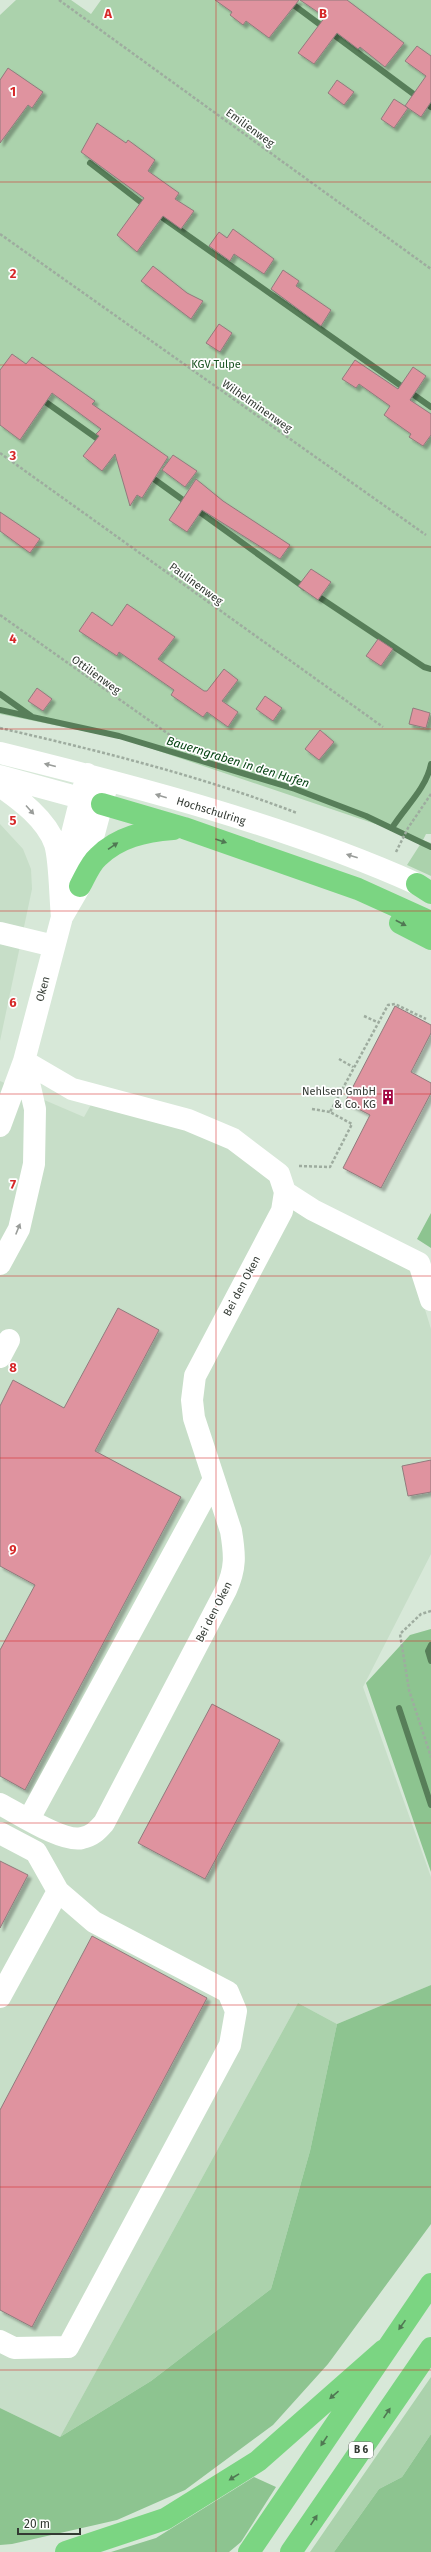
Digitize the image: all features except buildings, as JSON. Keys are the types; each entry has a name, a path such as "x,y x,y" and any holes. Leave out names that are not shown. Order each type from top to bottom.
{"highway":[{"path":"92,801 184,828 305,872 358,889 431,922"},
{"path":"80,886 97,857 116,843 146,831 184,828"},
{"path":"305,872 431,939"},
{"path":"249,2552 384,2350 431,2284"},
{"name":"B 6","path":"292,2552 431,2348"},
{"path":"66,2552 165,2519 252,2466 384,2350"}],"street":[{"name":"Hochschulring","path":"0,753 98,777 358,858 426,890"},
{"path":"0,776 92,801"},
{"name":"Oken","path":"0,1126 24,1061 62,917 80,886 92,801 98,777"},
{"path":"0,786 24,803 42,822 54,844 59,885"},
{"name":"Oken","path":"62,917 59,885 92,801"},
{"path":"0,933 54,946"},
{"path":"24,1061 72,1089 188,1120 233,1139 312,1210 419,1264 431,1300"},
{"path":"0,1264 19,1229 34,1164 35,1109 24,1061"},
{"name":"Bei den Oken","path":"0,1804 65,1837 80,1839 94,1834 104,1823 234,1570 231,1531 194,1418 192,1400 195,1376 282,1211 282,1183"},
{"path":"29,1820 214,1478"},
{"path":"0,1833 36,1852 58,1891 94,1922 228,1992 236,2011 230,2044 68,2347 14,2348 0,2342"},
{"path":"0,1997 58,1891"}],"path":[{"name":"Emilienweg","path":"59,0 431,269"},
{"name":"Wilhelminenweg","path":"0,234 426,535"},
{"name":"Paulinenweg","path":"0,453 383,727"},
{"name":"Ottilienweg","path":"0,615 184,745"},
{"path":"401,842 408,828 431,794"},
{"path":"330,1112 377,1022 388,1006 395,1004 426,1019"},
{"path":"364,1016 377,1022"},
{"path":"339,1059 354,1067"},
{"path":"282,1183 288,1166 330,1167 352,1124 330,1112 312,1109"},
{"path":"431,1611 421,1614 400,1634 409,1690 431,1757"}],"shaded area":[{"path":"0,824 23,849 31,869 32,889 0,1041"},
{"path":"0,1081 84,1117 97,1094 201,1120 287,1192 412,1267 431,1329 431,1554 363,1687 431,1877 431,1985 337,2024 298,2003 60,2437 0,2408"}],"green space":[{"name":"KGV Tulpe","path":"16,0 71,0 91,14 101,0 431,0 431,834 426,834 423,840 123,739 0,714 0,15"},
{"path":"423,840 431,843 431,876 407,865"},
{"path":"431,1213 431,1248 417,1239"},
{"path":"431,1629 431,1872 366,1683 410,1635"},
{"path":"431,1985 431,2224 328,2364 273,2425 185,2490 117,2520 12,2544 0,2545 0,2408 60,2437 151,2381 271,2289 310,2151 337,2024"},
{"path":"298,2003 337,2024 310,2151 271,2289 151,2381 60,2437"},
{"path":"431,2377 431,2434 402,2477 379,2489 334,2552 310,2552"},
{"path":"431,2434 431,2552 334,2552 379,2489 402,2477"},
{"path":"254,2477 276,2487 241,2542 229,2552 111,2552 156,2538"}],"waterway":[{"path":"287,0 431,107"},
{"path":"90,163 147,207"},
{"path":"156,213 431,407"},
{"path":"40,398 102,442"},
{"path":"147,474 305,588"},
{"path":"313,593 424,667 431,669"},
{"path":"0,694 31,716"},
{"name":"Bauerngraben in den Hufen","path":"0,710 119,736 295,789 366,816 431,847"},
{"name":"Bauerngraben in den Hufen","path":"392,828 425,782 431,764"},
{"path":"431,1645 428,1651 431,1661"},
{"path":"399,1708 431,1805"}],"place":[{"name":"Nehlsen GmbH & Co. KG","path":"388,1097"}]}
